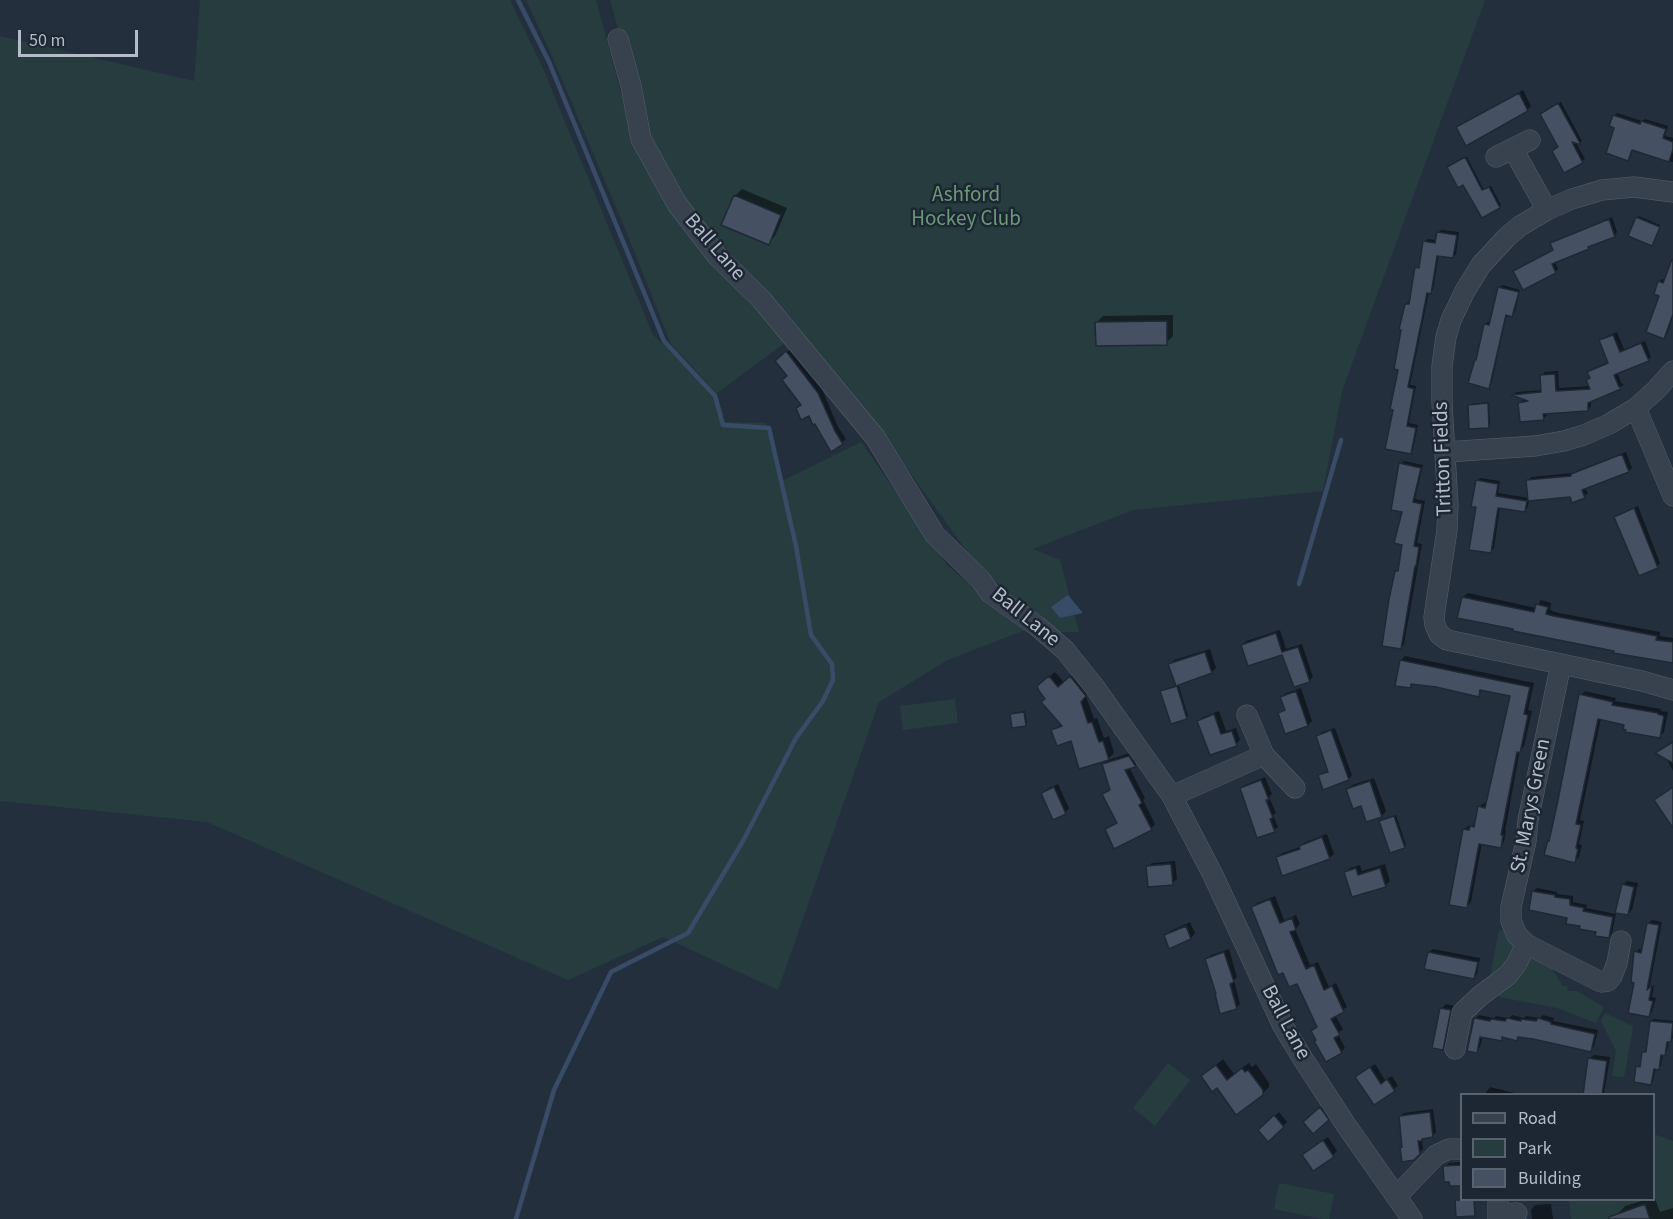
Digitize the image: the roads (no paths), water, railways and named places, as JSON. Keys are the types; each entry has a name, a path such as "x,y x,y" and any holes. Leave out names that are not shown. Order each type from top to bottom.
{"street":[{"name":"Ball Lane","path":"618,39 641,139 677,204 718,257 761,299 875,437 935,535 981,580 990,593 1037,626 1065,650 1096,689 1172,796 1213,874 1283,1026 1330,1102 1412,1219"},
{"path":"1513,149 1547,210"},
{"name":"Tritton Fields","path":"1673,192 1634,187 1602,190 1547,210 1520,226 1494,250 1471,281 1454,314 1446,338 1442,366 1448,505 1447,530 1434,617 1439,634 1447,640 1650,683 1673,690"},
{"path":"1446,452 1516,448 1564,441 1609,424 1636,408 1673,371"},
{"path":"1636,408 1673,496"},
{"name":"St. Marys Green","path":"1526,944 1513,928 1511,907 1561,664"},
{"path":"1247,715 1264,755 1295,788"},
{"path":"1172,796 1264,755"},
{"path":"1455,1048 1462,1013 1508,975 1526,944 1592,979 1603,982 1609,980 1614,970 1621,942"},
{"path":"1396,1197 1436,1155 1445,1150 1460,1149"}],"water":[{"path":"1068,595 1083,613 1060,618 1051,607"}],"waterway":[{"path":"516,1219 554,1090 611,972 688,933 743,841 796,738 823,701 833,680 832,664 811,635 796,546 769,428 723,425 715,396 664,341 549,62 518,0"},
{"path":"1299,584 1341,440"}],"park label":[{"name":"Ashford Hockey Club","path":"966,208"}]}
